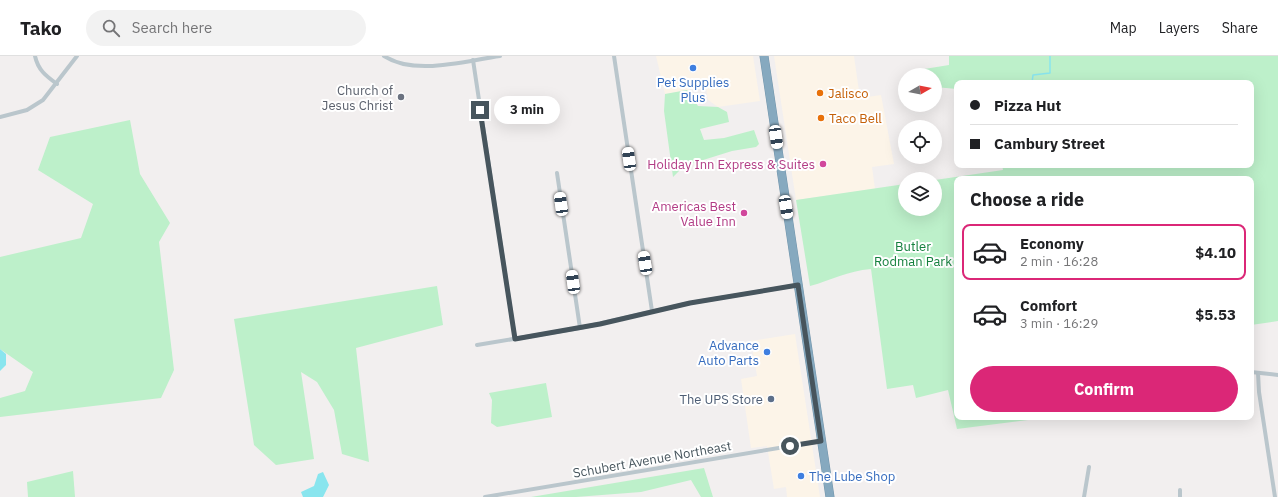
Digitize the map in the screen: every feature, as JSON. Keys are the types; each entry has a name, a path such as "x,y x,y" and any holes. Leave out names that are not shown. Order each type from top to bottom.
{"highway":[{"path":"764,56 830,497"}],"street":[{"path":"35,56 39,68 57,84"},
{"path":"0,117 20,112 43,100 57,84 77,56"},
{"path":"384,56 396,63 411,66 452,63 500,56"},
{"path":"614,56 652,311"},
{"path":"472,60 515,339"},
{"path":"557,173 580,328"},
{"path":"478,345 580,328 652,311 798,285"},
{"path":"1254,372 1278,375"},
{"path":"1258,373 1275,497"},
{"name":"Schubert Avenue Northeast","path":"485,497 821,441"},
{"path":"1084,497 1090,467"},
{"path":"1180,490 1180,497"}],"shaded area":[{"path":"656,56 753,56 760,101 718,107 708,100 706,87 665,94"},
{"path":"774,56 854,56 860,98 881,95 894,164 872,167 875,189 796,200"},
{"path":"795,334 820,497 787,497 786,487 774,489 767,446 751,448 741,379 757,376 751,341"}],"green space":[{"name":"Butler Rodman Park","path":"949,56 1278,56 1278,321 1254,325 1254,176 962,176 1003,170 1003,168 1254,168 1254,80 954,80 954,89 942,88 942,68 930,68 949,65"},
{"path":"687,90 698,106 718,107 727,112 729,122 700,129 704,140 724,138 754,130 759,144 756,147 732,151 684,166 673,177 664,111 665,94"},
{"path":"130,120 140,174 170,223 159,242 174,370 161,398 0,417 0,398 25,391 33,372 0,349 0,257 81,238 93,204 38,170 50,137"},
{"name":"Butler Rodman Park","path":"954,177 954,416 948,390 916,398 913,385 887,389 871,269 847,274 810,286 796,200 898,185 898,216 942,216 942,179"},
{"path":"437,286 443,325 356,348 369,462 342,454 334,410 317,382 301,372 314,459 276,465 254,445 234,319"},
{"path":"546,383 552,417 497,427 491,423 492,400 489,393"},
{"name":"Butler Rodman Park","path":"955,420 1028,420 957,429"},
{"path":"704,468 713,497 701,497 691,480 641,492 576,497 531,497"},
{"path":"73,471 75,497 28,497 27,482"}],"water":[{"path":"0,349 6,354 6,365 0,371"},
{"path":"323,472 329,485 323,497 303,497 301,492 314,486 318,474"}],"waterway":[{"path":"1032,80 1033,75 1050,73 1050,56"}],"place":[{"name":"Pet Supplies Plus","path":"693,68"},
{"name":"Jalisco","path":"820,93"},
{"name":"Church of Jesus Christ","path":"401,97"},
{"name":"Taco Bell","path":"821,118"},
{"name":"Holiday Inn Express & Suites","path":"823,164"},
{"name":"Americas Best Value Inn","path":"744,213"},
{"name":"Advance Auto Parts","path":"767,352"},
{"name":"The UPS Store","path":"771,399"},
{"name":"The Lube Shop","path":"801,476"}],"route":[{"path":"480,110 515,339 600,324 690,303 798,285 821,441 790,446"}]}
